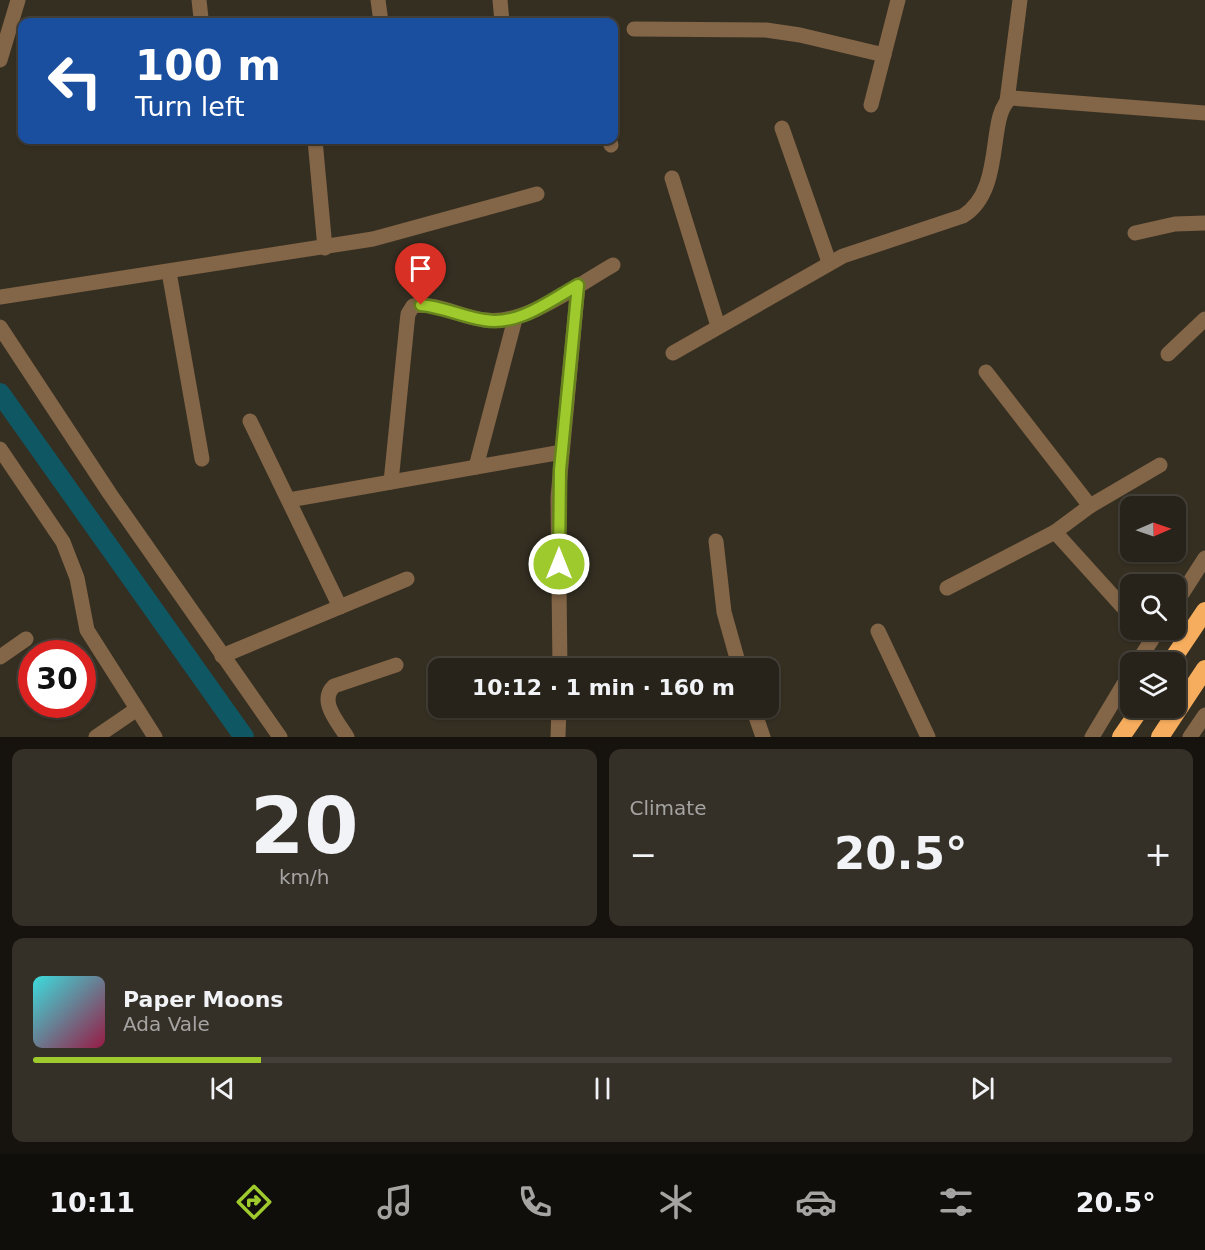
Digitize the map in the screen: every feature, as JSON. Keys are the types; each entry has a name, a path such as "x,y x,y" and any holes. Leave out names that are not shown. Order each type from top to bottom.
{"highway":[{"path":"1177,652 1205,611"},
{"path":"1160,737 1205,669"},
{"path":"1121,737 1134,718"}],"street":[{"path":"0,60 16,26 18,0"},
{"path":"199,0 201,18"},
{"path":"378,0 380,18"},
{"path":"500,0 502,18"},
{"path":"871,105 898,0"},
{"path":"673,353 829,262 863,248 963,216 975,208 987,187 1007,101 1020,0"},
{"path":"634,29 766,30 800,34 884,55"},
{"path":"1007,101 1021,98 1205,114"},
{"path":"782,128 829,262"},
{"path":"315,144 325,248"},
{"path":"672,178 718,326"},
{"path":"0,297 373,239 537,194"},
{"path":"1135,233 1175,224 1205,223"},
{"path":"392,482 408,314 413,306 435,306 483,320 515,319 613,265"},
{"path":"169,272 202,459"},
{"path":"560,658 558,497 578,285"},
{"path":"476,467 515,319"},
{"path":"1168,354 1205,319"},
{"path":"0,327 222,656 280,737"},
{"path":"986,372 1090,506"},
{"path":"250,421 340,607"},
{"path":"0,449 63,542 78,578 87,630 155,737"},
{"path":"289,500 562,452"},
{"path":"947,588 1055,532 1090,506 1160,465"},
{"path":"1055,532 1120,603"},
{"path":"716,541 724,612 737,658"},
{"path":"1186,587 1205,558"},
{"path":"222,656 407,579"},
{"path":"878,631 928,737"},
{"path":"0,657 27,639"},
{"path":"347,737 326,699 328,692 334,686 396,665"},
{"path":"1092,737 1120,690"},
{"path":"96,737 137,710"},
{"path":"1190,737 1205,715"},
{"path":"558,737 559,718"},
{"path":"756,718 763,737"}],"waterway":[{"path":"0,393 244,737"}],"route":[{"path":"421,305 435,306 483,320 503,321 515,319 578,285 558,497 559,564"}]}
